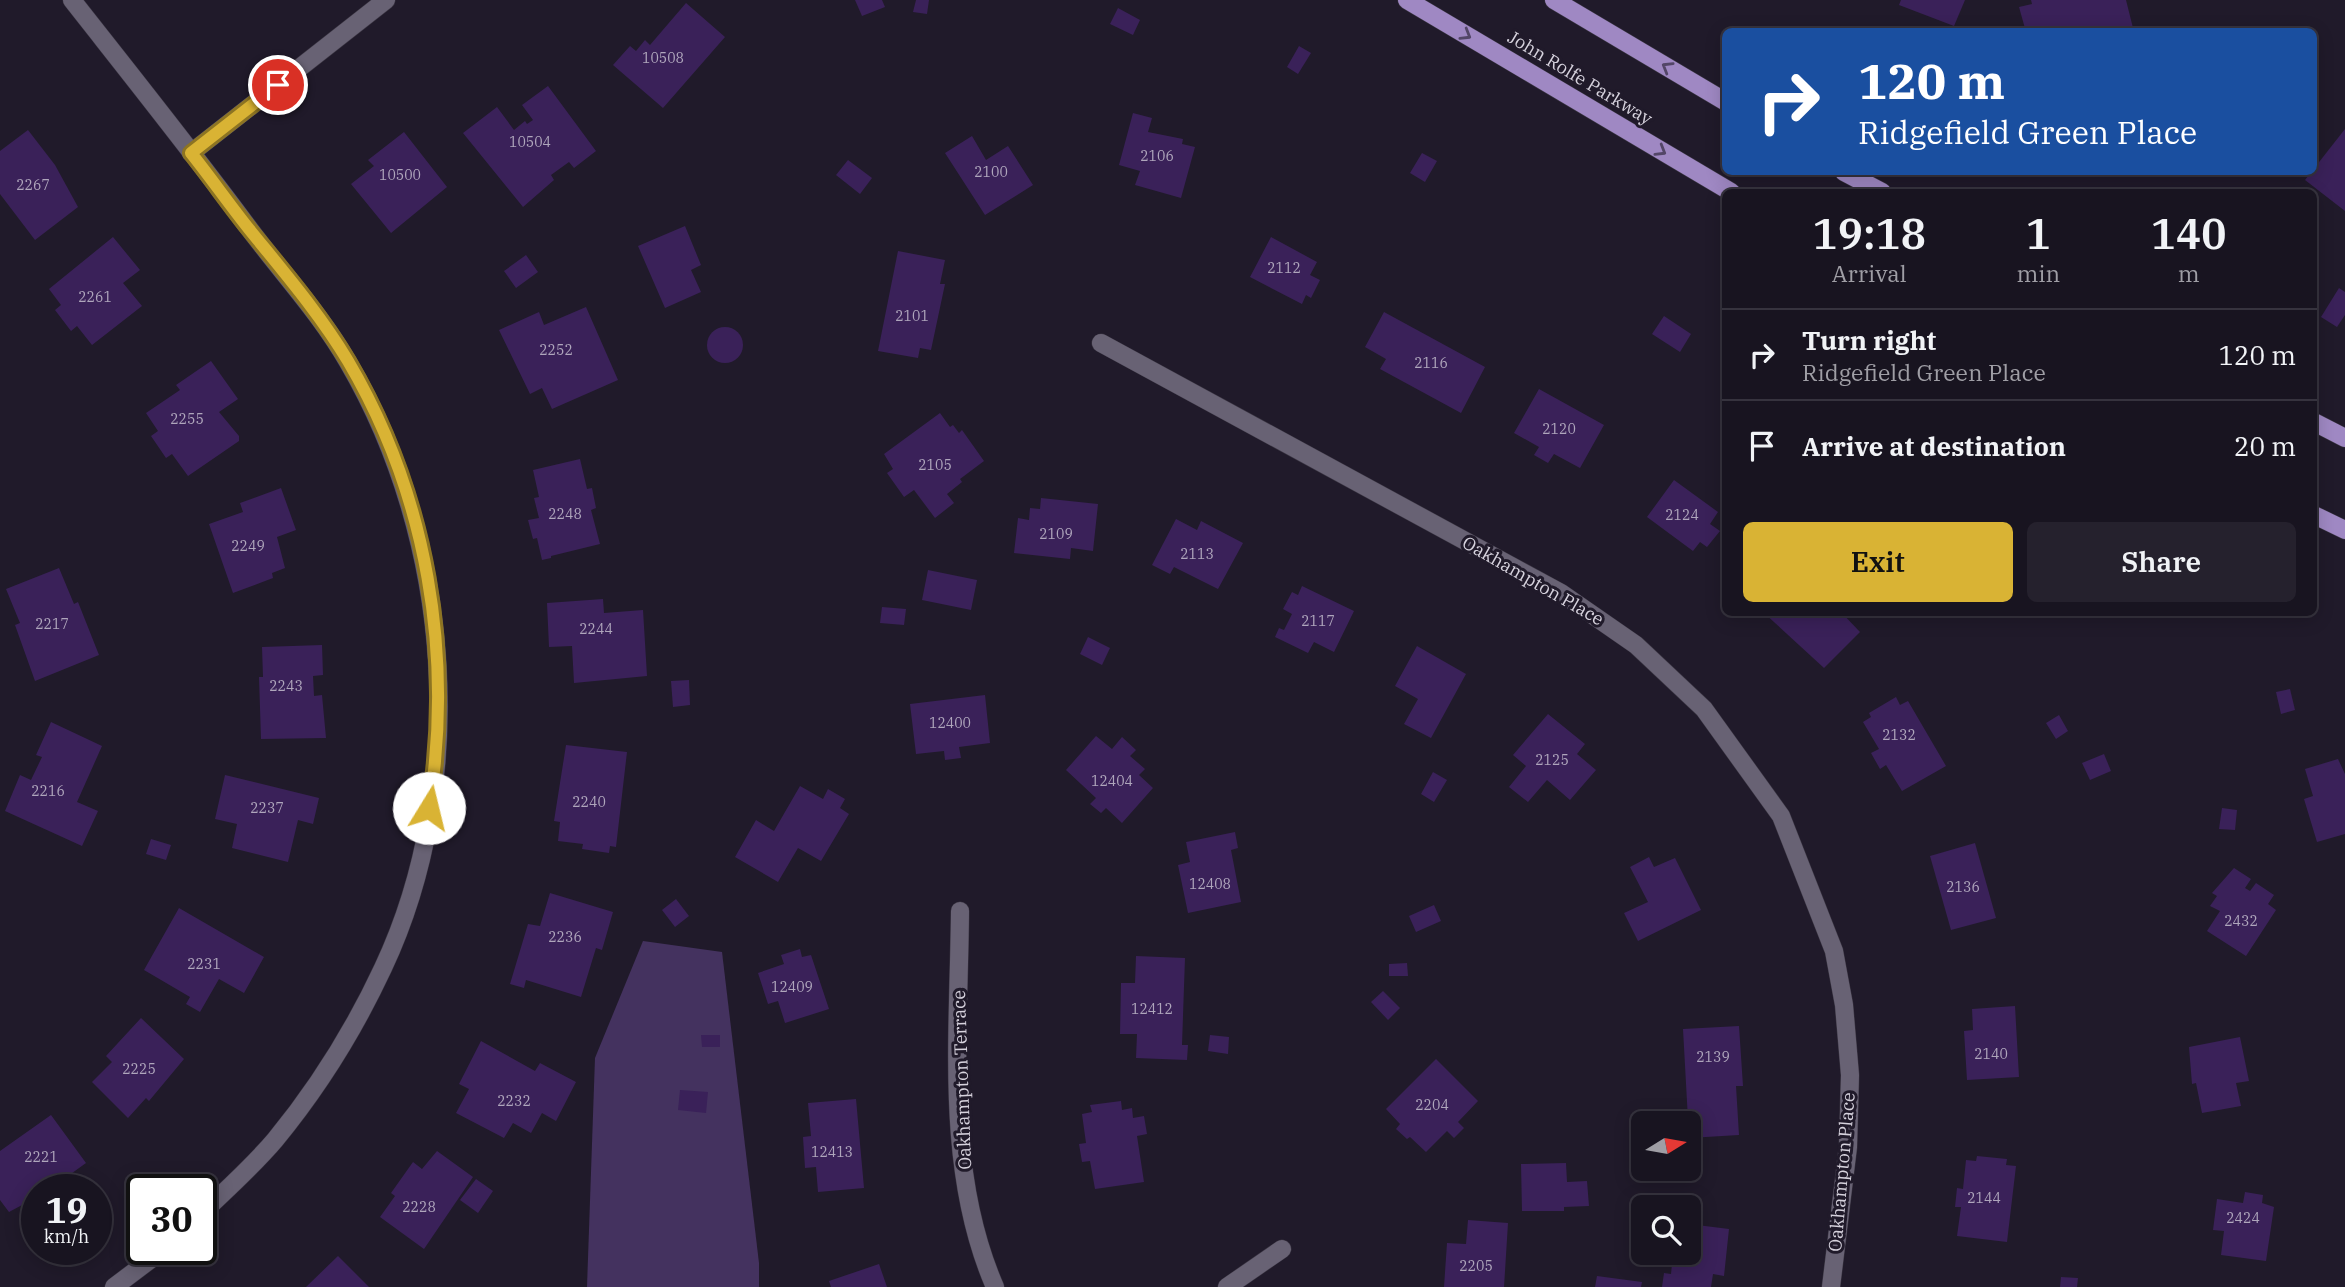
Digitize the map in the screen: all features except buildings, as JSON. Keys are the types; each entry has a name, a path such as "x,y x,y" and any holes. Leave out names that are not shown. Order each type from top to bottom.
{"main road":[{"name":"John Rolfe Parkway","path":"1407,0 1726,189"},
{"path":"1554,0 1722,100"},
{"path":"1850,175 1876,189"},
{"path":"2317,424 2345,438"},
{"path":"2317,516 2345,530"}],"street":[{"path":"72,0 290,279 348,361 384,435 411,505 428,573 435,624 439,708 436,764 422,852 402,925 383,970 326,1070 274,1140 217,1198"},
{"path":"191,153 386,0"},
{"name":"Oakhampton Place","path":"1101,343 1561,593 1636,645 1704,709 1781,817 1833,951 1844,1005 1850,1075 1848,1146 1831,1287"},
{"name":"Oakhampton Terrace","path":"960,911 961,1157 972,1215 995,1287"},
{"path":"1227,1287 1282,1249"},
{"path":"114,1287 143,1265"}],"shaded area":[{"path":"643,941 722,952 759,1263 759,1287 587,1287 595,1058"}],"route":[{"path":"278,85 191,153 290,279 348,361 384,435 411,505 428,573 435,624 439,708 436,764 429,808"}]}
